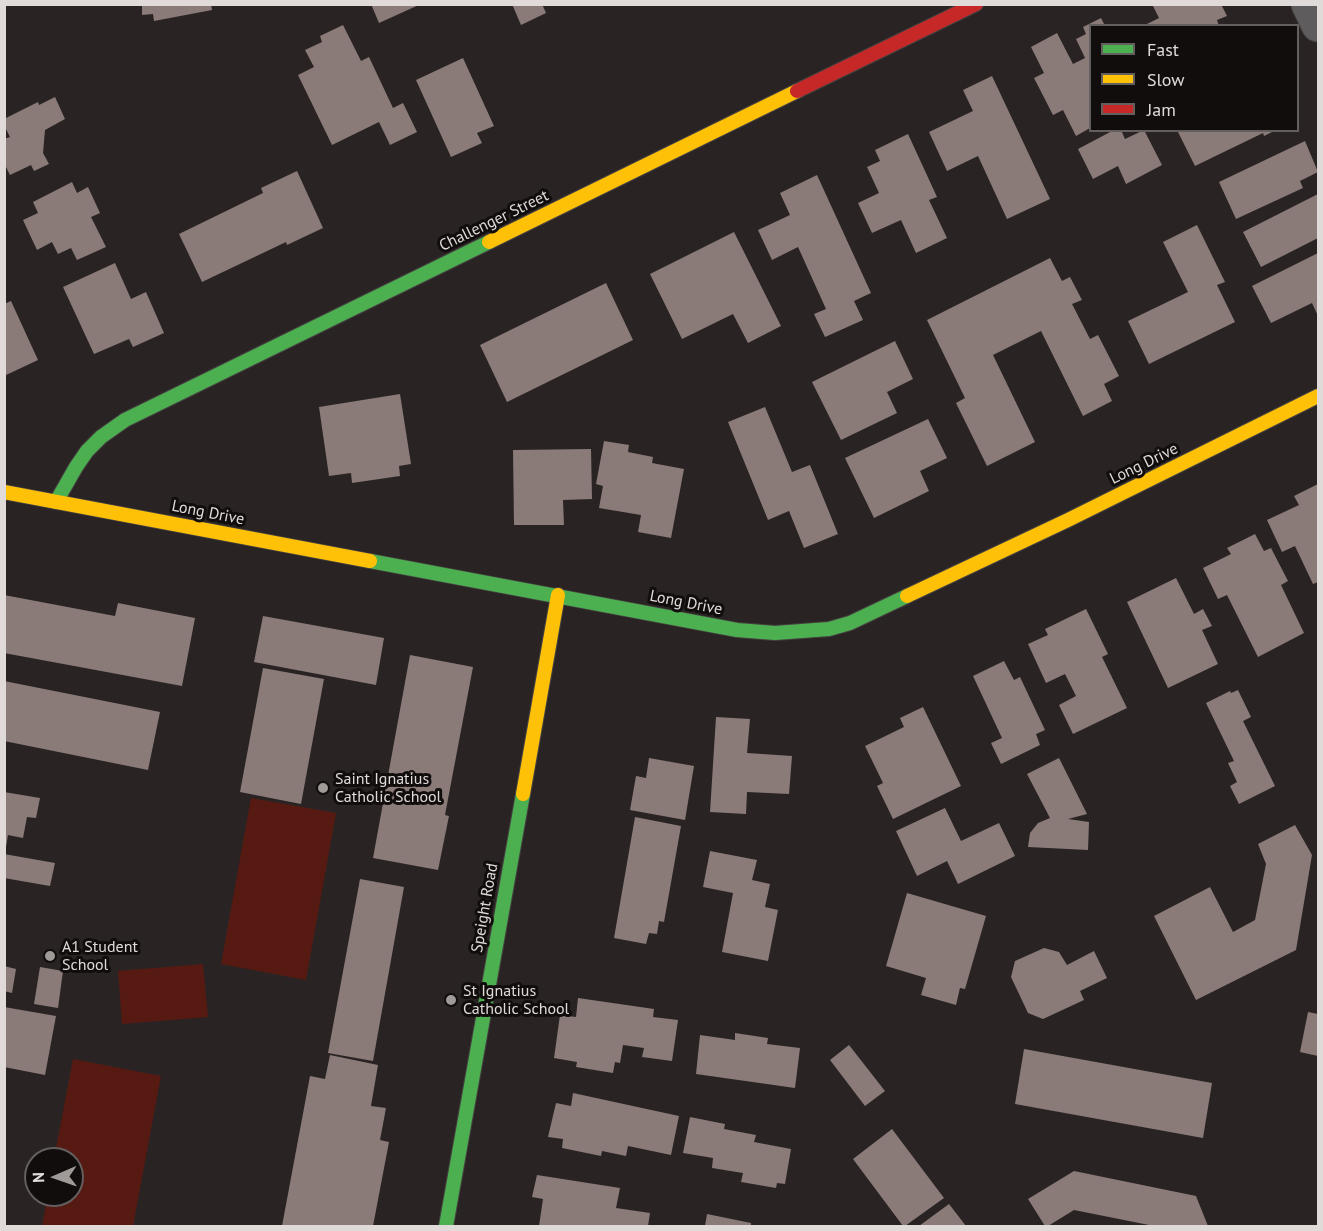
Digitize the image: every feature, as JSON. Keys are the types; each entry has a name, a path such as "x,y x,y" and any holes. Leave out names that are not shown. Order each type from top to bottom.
{"street":[{"name":"Challenger Street","path":"56,502 87,452 101,436 125,420 975,4"},
{"path":"1308,4 1318,25"},
{"name":"Long Drive","path":"4,492 737,630 775,633 802,632 829,629 850,623 1068,520 1318,396"},
{"name":"Speight Road","path":"446,1227 558,595"}],"shaded area":[{"path":"251,798 336,813 306,980 221,964"},
{"path":"203,964 208,1017 122,1024 118,971"},
{"path":"73,1059 161,1076 133,1226 42,1226 46,1207 84,1207 84,1147 56,1147"}],"building":[{"path":"142,4 211,4 212,10 154,21 153,14 142,15"},
{"path":"371,4 421,4 379,23"},
{"path":"512,4 542,4 546,13 521,25"},
{"path":"1152,4 1221,4 1227,16 1217,20 1218,24 1147,24 1159,18"},
{"path":"1101,18 1104,24 1089,24"},
{"path":"1089,24 1089,129 1076,136 1063,110 1053,115 1034,78 1044,73 1031,47 1057,33 1073,64 1085,58 1076,39 1086,34 1083,27"},
{"path":"343,25 361,61 369,57 393,108 403,103 417,132 390,145 379,122 332,145 298,75 314,67 305,50 322,42 320,36"},
{"path":"463,58 494,126 477,133 482,143 451,157 416,80"},
{"path":"992,76 1050,199 1007,219 978,156 947,171 929,132 973,111 963,90"},
{"path":"55,97 65,119 45,130 43,153 49,164 34,171 31,165 10,175 4,163 4,139 10,137 4,125 4,119 38,102 39,105"},
{"path":"1110,132 1122,132 1125,139 1145,132 1162,165 1126,184 1118,166 1093,179 1078,149"},
{"path":"1178,132 1272,132 1264,136 1263,133 1195,166"},
{"path":"908,134 937,197 929,200 947,238 916,253 901,220 872,233 858,203 879,193 867,167 880,161 875,150"},
{"path":"1305,141 1318,172 1300,181 1303,188 1236,219 1219,182"},
{"path":"297,171 323,228 287,245 286,242 202,282 179,234 263,193 261,188"},
{"path":"817,175 871,293 854,301 863,320 825,337 814,314 826,309 798,247 772,260 758,230 790,215 780,193"},
{"path":"72,182 77,193 88,187 100,213 91,217 106,247 77,260 71,248 58,254 52,242 37,250 23,220 38,213 33,202"},
{"path":"1318,194 1318,238 1261,267 1243,232"},
{"path":"1197,225 1225,282 1217,285 1235,322 1149,364 1128,321 1188,292 1163,242"},
{"path":"734,232 781,326 748,343 733,314 682,339 650,274"},
{"path":"1318,253 1318,316 1312,303 1271,323 1252,286"},
{"path":"1050,258 1062,281 1070,277 1082,300 1072,304 1090,339 1098,335 1119,376 1104,384 1112,401 1083,416 1041,331 993,355 1035,442 987,466 956,403 965,398 927,320"},
{"path":"115,263 131,299 146,292 164,333 133,347 129,339 94,354 63,287"},
{"path":"606,283 633,340 507,402 480,345"},
{"path":"11,301 38,360 4,376 4,304"},
{"path":"895,341 913,379 887,392 897,413 841,440 812,382"},
{"path":"400,394 411,464 399,466 400,476 352,483 351,473 329,476 319,407"},
{"path":"765,407 792,472 810,465 838,534 804,548 789,511 768,520 728,422"},
{"path":"928,419 947,458 920,471 929,491 874,518 845,458"},
{"path":"604,441 629,445 628,452 653,457 652,463 684,469 671,538 638,532 641,515 599,508 603,486 596,484"},
{"path":"591,449 592,499 563,500 564,525 514,525 513,450"},
{"path":"1318,484 1318,582 1313,584 1295,546 1282,552 1267,520 1299,505 1294,496"},
{"path":"1255,534 1264,551 1271,548 1288,581 1281,585 1304,633 1258,657 1227,595 1218,599 1203,568 1231,554 1227,548"},
{"path":"1176,578 1194,614 1203,609 1212,626 1202,630 1218,664 1168,688 1127,602"},
{"path":"4,595 115,616 118,603 195,618 182,686 4,653"},
{"path":"1086,609 1108,654 1102,657 1127,708 1073,734 1059,705 1076,696 1065,674 1046,683 1028,644 1048,635 1045,629"},
{"path":"263,616 384,638 376,685 254,662"},
{"path":"410,655 473,667 445,815 449,816 438,870 373,858"},
{"path":"1004,661 1014,680 1020,677 1045,730 1036,734 1040,745 1001,764 991,743 1002,738 973,676"},
{"path":"263,668 324,679 301,804 240,792"},
{"path":"4,681 160,712 148,770 4,741"},
{"path":"1238,690 1251,717 1243,721 1275,786 1239,804 1230,786 1237,782 1228,763 1234,761 1206,703 1230,691 1231,693"},
{"path":"923,707 961,786 893,819 877,786 883,783 865,746 904,727 900,718"},
{"path":"716,717 750,719 747,753 792,756 789,794 747,792 746,814 710,812"},
{"path":"649,758 694,766 685,820 630,810 636,776 646,778"},
{"path":"1059,758 1087,814 1068,819 1089,822 1088,850 1028,847 1030,833 1038,823 1050,818 1027,774"},
{"path":"4,792 40,798 36,818 27,817 23,838 8,835 6,847 4,847"},
{"path":"945,808 961,841 999,823 1015,856 958,884 947,861 917,876 896,831"},
{"path":"635,817 681,826 664,922 659,921 657,934 649,933 646,944 614,938"},
{"path":"1295,825 1312,855 1296,950 1196,1000 1154,916 1210,887 1233,932 1255,920 1266,864 1258,844"},
{"path":"710,851 757,860 752,880 770,884 765,907 778,910 768,961 722,952 733,893 703,887"},
{"path":"4,854 55,863 50,886 4,878"},
{"path":"360,879 404,887 373,1061 328,1053"},
{"path":"907,893 986,916 965,989 960,988 956,1005 921,995 926,978 886,966"},
{"path":"1044,948 1059,952 1067,965 1094,951 1107,978 1080,991 1084,1000 1043,1019 1028,1013 1011,977 1015,961"},
{"path":"4,966 16,969 12,993 4,991"},
{"path":"40,967 63,971 58,1008 34,1004"},
{"path":"578,998 654,1009 653,1017 678,1020 672,1061 642,1057 644,1048 623,1045 620,1063 615,1062 613,1073 576,1067 577,1062 554,1058 560,1015 576,1017"},
{"path":"4,1007 56,1016 45,1075 4,1067"},
{"path":"1308,1012 1318,1014 1318,1056 1300,1052"},
{"path":"735,1033 768,1038 767,1044 800,1048 795,1088 696,1074 700,1035 735,1040"},
{"path":"849,1045 885,1091 865,1106 830,1060"},
{"path":"1024,1049 1212,1083 1203,1138 1015,1104"},
{"path":"330,1055 378,1065 371,1106 386,1108 380,1140 389,1142 373,1226 282,1226 310,1076 325,1079"},
{"path":"573,1093 679,1116 671,1155 628,1146 626,1156 602,1151 601,1156 562,1148 563,1139 548,1137 556,1103 571,1106"},
{"path":"690,1117 725,1124 724,1129 756,1135 754,1142 791,1149 785,1184 777,1183 776,1188 741,1182 743,1173 712,1168 713,1158 683,1153"},
{"path":"892,1129 944,1198 905,1226 853,1159"},
{"path":"1074,1171 1196,1196 1208,1226 1154,1226 1074,1210 1045,1226 1028,1199"},
{"path":"537,1175 620,1188 616,1208 650,1213 648,1226 539,1226 543,1199 532,1197"},
{"path":"949,1204 966,1226 919,1226"},
{"path":"707,1214 751,1223 751,1226 705,1226"}],"traffic: fast":[{"path":"56,502 87,451 101,437 125,420 489,242"},
{"path":"370,561 737,630 775,633 829,629 850,623 907,596"},
{"path":"446,1226 523,794"}],"traffic: slow":[{"path":"489,242 797,91"},
{"path":"907,596 1068,520 1318,396"},
{"path":"4,492 370,561"},
{"path":"523,794 558,595"}],"traffic: jam":[{"path":"797,91 976,4"}],"place":[{"name":"Saint Ignatius Catholic School","path":"323,788"},
{"name":"A1 Student School","path":"50,956"},
{"name":"St Ignatius Catholic School","path":"451,1000"}]}
